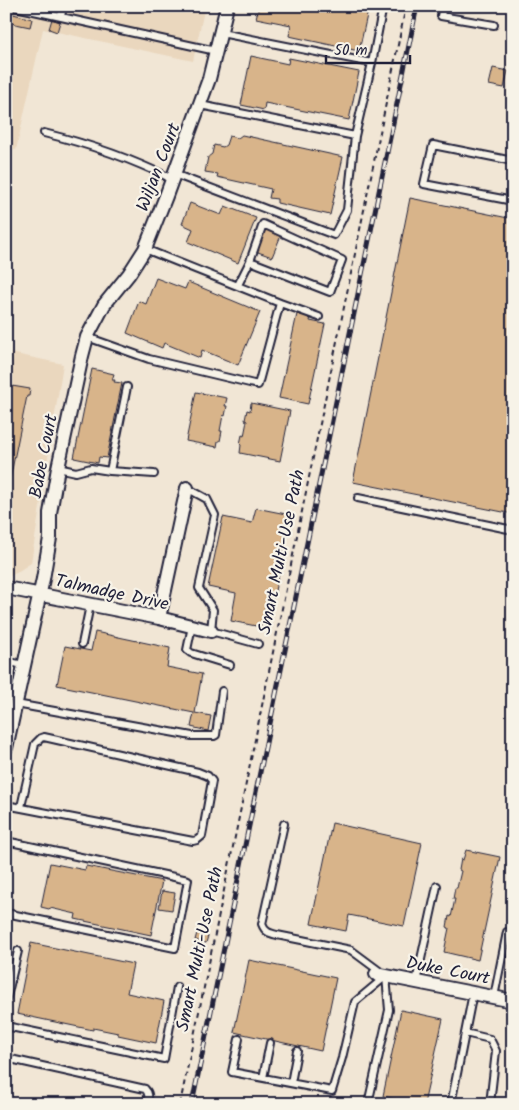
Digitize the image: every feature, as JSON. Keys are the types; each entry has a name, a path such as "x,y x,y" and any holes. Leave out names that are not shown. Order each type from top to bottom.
{"street":[{"name":"Wiljan Court","path":"90,331 104,305 129,274 145,249 209,79 228,6"},
{"name":"Babe Court","path":"6,748 50,538 50,513 58,468 80,365 90,331"},
{"path":"159,618 187,488"},
{"name":"Talmadge Drive","path":"6,588 159,618 211,631"},
{"name":"Duke Court","path":"381,975 513,1001"}],"lane":[{"path":"11,6 216,51"},
{"path":"61,17 63,6"},
{"path":"44,133 78,141 334,235 347,210 355,136 383,6"},
{"path":"443,6 441,16 494,25"},
{"path":"221,33 372,63"},
{"path":"200,105 355,136"},
{"path":"513,161 433,145 424,184 513,201"},
{"path":"238,285 250,261 263,224 342,260 330,292 250,261"},
{"path":"145,249 319,317"},
{"path":"90,331 150,359 258,385 280,303"},
{"path":"110,471 128,387"},
{"path":"58,468 76,472 91,468 154,474"},
{"path":"187,488 207,498 215,515 199,588 213,610 211,631 258,644"},
{"path":"358,498 513,530"},
{"path":"82,644 90,604"},
{"path":"192,626 187,650 190,653 230,665"},
{"path":"6,661 23,665"},
{"path":"16,704 192,736 214,736 216,735 222,691"},
{"path":"6,805 197,840 202,836 212,780 198,772 44,737 35,744 21,807"},
{"path":"284,824 262,924 264,930 269,933 351,950 381,975 389,1010 368,1104"},
{"path":"6,841 188,880 175,948 6,913"},
{"path":"416,982 437,886"},
{"path":"494,998 507,932"},
{"path":"6,1001 18,951"},
{"path":"239,1039 232,1072 332,1091 355,1002 381,975"},
{"path":"6,1026 164,1059 177,987"},
{"path":"451,1104 473,993"},
{"path":"465,1033 490,1039 496,1051 490,1104"},
{"path":"263,1078 270,1042"},
{"path":"291,1083 297,1051"},
{"path":"6,1058 145,1089 148,1095 147,1104"}],"path":[{"name":"Smart Multi-Use Path","path":"180,1104 406,6"}],"shaded area":[{"path":"6,6 205,6 193,61 43,29 16,150 6,148"},
{"path":"6,352 63,364 31,563 11,576 6,574"}],"building":[{"path":"259,6 369,6 359,51 289,36 291,25 256,18"},
{"path":"6,12 32,19 30,27 6,22"},
{"path":"52,19 60,22 57,32 49,29"},
{"path":"251,56 288,64 289,58 359,72 349,120 265,103 264,110 241,105"},
{"path":"493,68 508,71 504,88 489,85"},
{"path":"242,135 343,157 330,215 277,203 277,199 269,198 271,189 217,177 218,174 205,172 208,157 212,154 214,145 223,147 226,145 229,136 238,138"},
{"path":"410,198 513,219 513,514 353,482"},
{"path":"190,203 221,215 225,206 256,218 238,263 188,242 193,229 182,224"},
{"path":"264,226 282,233 272,257 255,251"},
{"path":"156,278 185,289 188,282 260,312 238,365 202,350 200,358 164,343 162,348 127,333 139,301 146,304"},
{"path":"297,314 311,317 310,321 325,324 308,404 279,398"},
{"path":"92,369 114,374 112,380 122,383 107,458 99,457 98,463 74,458"},
{"path":"6,385 30,389 6,499"},
{"path":"196,392 227,398 225,416 223,415 220,431 222,431 220,441 218,441 217,447 186,441"},
{"path":"251,403 290,411 280,461 240,453 240,444 247,421 245,420 247,410 250,411"},
{"path":"256,508 291,515 273,600 267,599 261,627 231,621 236,593 208,587 223,517 252,523"},
{"path":"95,632 170,648 167,667 202,674 195,713 211,716 208,731 191,727 194,713 57,685 65,646 91,651"},
{"path":"332,823 422,843 404,926 349,915 346,931 311,924"},
{"path":"466,850 500,857 478,960 444,952 449,928 447,927 449,916 451,917 455,899 453,899 455,888 457,888 461,871 459,870 461,859 463,860"},
{"path":"50,863 85,870 86,866 162,881 151,935 75,919 76,914 41,907"},
{"path":"162,891 175,893 172,910 159,908"},
{"path":"197,933 208,936 206,943 195,940"},
{"path":"31,943 133,964 127,993 164,1001 156,1043 118,1035 118,1033 93,1028 93,1030 17,1014"},
{"path":"249,960 336,978 321,1051 234,1032"},
{"path":"401,1010 443,1019 424,1104 416,1104 383,1096"}],"railway":[{"path":"192,1104 417,6"}]}
